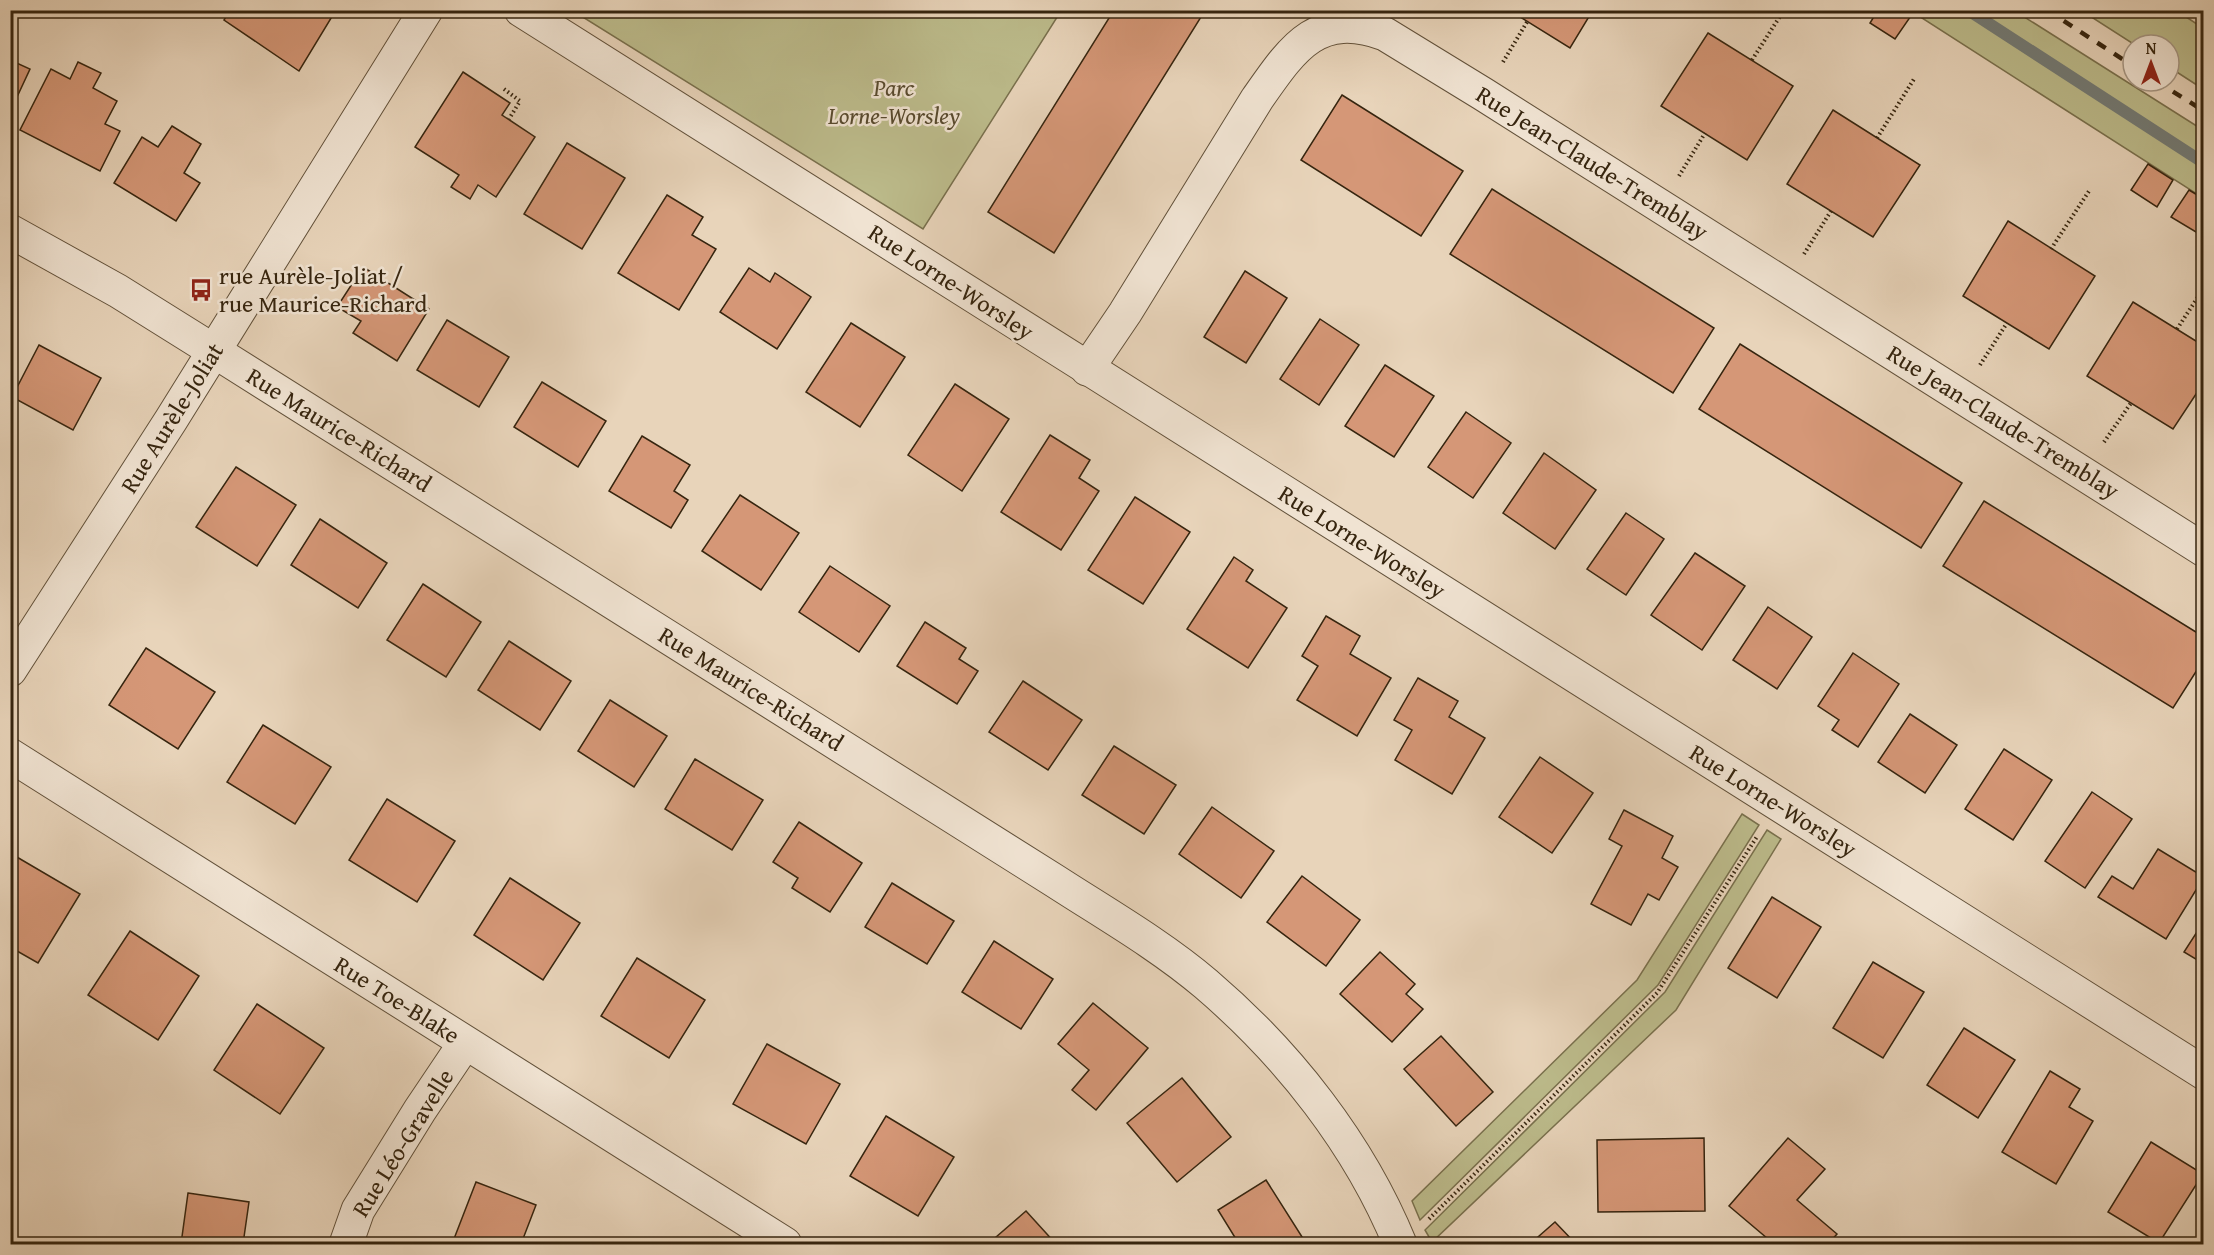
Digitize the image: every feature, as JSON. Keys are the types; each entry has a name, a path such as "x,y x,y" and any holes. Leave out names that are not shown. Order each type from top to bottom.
{"street":[{"name":"Rue Aurèle-Joliat","path":"10,670 214,351 426,10"},
{"name":"Rue Lorne-Worsley","path":"521,10 2204,1073"},
{"name":"Rue Jean-Claude-Tremblay","path":"1087,369 1125,313 1257,99 1280,67 1296,48 1313,35 1329,27 1347,25 1367,27 1385,34 1473,88 2204,550"},
{"name":"Rue Maurice-Richard","path":"10,231 101,281 214,351 1055,881 1165,954 1205,983 1277,1052 1332,1122 1369,1179 1411,1235"},
{"name":"Rue Toe-Blake","path":"10,755 785,1245"},
{"name":"Rue Léo-Gravelle","path":"346,1245 358,1210 368,1193 465,1043"}],"path":[{"path":"1752,60 1784,10"},
{"path":"1498,70 1527,22"},
{"path":"1877,138 1914,79"},
{"path":"504,89 520,101 508,119"},
{"path":"1676,182 1705,133"},
{"path":"2051,249 2089,191"},
{"path":"1800,261 1831,211"},
{"path":"2177,329 2204,288"},
{"path":"1976,371 2007,323"},
{"path":"2099,449 2131,403"},
{"path":"1411,1235 1658,993 1763,829"}],"green space":[{"name":"Parc Lorne-Worsley","path":"573,11 1061,11 923,229"},
{"path":"1911,11 2015,11 2121,78 2121,93 2145,93 2203,130 2203,198"},
{"path":"2082,11 2177,11 2203,28 2203,89 2181,75 2181,33 2121,33 2121,36"},
{"path":"1742,814 1759,825 1658,985 1420,1220 1412,1201 1637,980"},
{"path":"1767,830 1781,839 1676,1010 1432,1242 1425,1230 1665,992"}],"building":[{"path":"230,10 336,10 299,71 224,20"},
{"path":"1114,10 1191,10 1201,17 1054,253 988,212"},
{"path":"1509,10 1593,10 1570,48"},
{"path":"1878,10 1909,10 1913,13 1895,39 1870,23"},
{"path":"1708,33 1793,86 1747,160 1661,106"},
{"path":"10,60 30,69 10,112"},
{"path":"78,62 101,73 93,88 117,101 105,124 120,131 100,171 20,130 51,69 70,79"},
{"path":"463,72 510,103 502,115 535,137 496,197 478,185 470,199 451,187 459,175 415,147"},
{"path":"1342,95 1463,171 1421,236 1301,160"},
{"path":"1833,110 1920,165 1873,237 1787,184"},
{"path":"172,126 201,144 184,173 200,183 176,221 114,183 142,137 158,147"},
{"path":"567,143 625,178 582,249 524,214"},
{"path":"2148,164 2173,180 2157,207 2131,190"},
{"path":"1492,189 1714,328 1673,393 1450,254"},
{"path":"2189,190 2204,199 2204,221 2196,232 2171,217"},
{"path":"667,195 703,217 692,235 716,249 679,310 618,273"},
{"path":"2008,221 2095,276 2049,349 1963,296"},
{"path":"363,267 429,309 397,361 353,333 361,321 337,307"},
{"path":"749,268 770,282 775,273 811,297 777,349 720,312"},
{"path":"1245,271 1287,298 1246,363 1204,337"},
{"path":"2133,302 2204,346 2204,382 2173,429 2087,376"},
{"path":"1320,319 1359,345 1319,405 1280,379"},
{"path":"447,320 509,357 479,407 417,370"},
{"path":"851,323 905,357 860,427 806,392"},
{"path":"1740,344 1962,483 1921,548 1699,409"},
{"path":"39,345 101,378 73,430 12,397"},
{"path":"1385,365 1434,396 1394,457 1345,426"},
{"path":"542,382 606,421 578,467 514,427"},
{"path":"955,384 1009,419 962,491 908,455"},
{"path":"1466,412 1511,443 1473,498 1428,467"},
{"path":"1050,435 1090,460 1079,478 1099,491 1061,550 1001,512"},
{"path":"642,436 690,465 674,491 688,500 671,528 609,491"},
{"path":"1544,453 1596,490 1555,549 1503,513"},
{"path":"236,467 296,505 257,566 196,527"},
{"path":"740,495 799,533 761,590 702,551"},
{"path":"1135,497 1190,532 1143,604 1088,570"},
{"path":"1984,501 2204,637 2204,659 2173,708 1943,566"},
{"path":"1626,513 1664,539 1626,595 1587,569"},
{"path":"320,519 387,563 358,608 291,565"},
{"path":"1695,553 1745,586 1702,650 1651,615"},
{"path":"1234,557 1253,570 1246,581 1287,608 1248,668 1187,629"},
{"path":"830,566 890,606 859,652 799,612"},
{"path":"423,584 481,622 446,677 387,640"},
{"path":"1768,607 1812,637 1777,689 1733,660"},
{"path":"1326,616 1360,636 1350,654 1391,678 1357,736 1297,700 1318,666 1302,656"},
{"path":"925,622 966,648 959,659 978,671 957,704 897,666"},
{"path":"509,641 571,681 540,730 478,690"},
{"path":"146,648 215,692 178,749 109,705"},
{"path":"1853,653 1899,684 1858,747 1832,730 1839,720 1818,706"},
{"path":"1418,678 1458,701 1449,717 1485,738 1452,794 1395,760 1412,730 1394,720"},
{"path":"1023,681 1082,720 1048,770 989,732"},
{"path":"610,700 667,736 634,787 578,751"},
{"path":"1910,714 1957,745 1925,793 1878,762"},
{"path":"263,725 331,767 295,824 227,782"},
{"path":"1114,746 1176,785 1144,834 1082,795"},
{"path":"2004,749 2052,780 2013,840 1965,809"},
{"path":"1540,757 1593,793 1552,853 1499,817"},
{"path":"695,759 763,800 732,850 665,809"},
{"path":"2092,792 2132,819 2085,888 2045,861"},
{"path":"387,799 455,841 417,902 349,860"},
{"path":"1212,807 1274,851 1241,898 1179,854"},
{"path":"1624,810 1673,836 1662,858 1678,867 1659,900 1648,894 1631,925 1591,904 1622,846 1609,839"},
{"path":"799,822 862,863 830,912 792,888 798,878 773,862"},
{"path":"2158,849 2204,877 2166,939 2098,897 2112,876 2133,889"},
{"path":"10,853 80,894 38,963 10,947"},
{"path":"1302,876 1360,920 1326,966 1267,922"},
{"path":"510,878 580,923 543,980 474,935"},
{"path":"892,883 954,921 927,964 865,927"},
{"path":"1772,897 1821,927 1777,998 1728,968"},
{"path":"2204,921 2204,964 2184,952"},
{"path":"130,931 199,976 158,1040 88,995"},
{"path":"994,941 1053,979 1021,1029 962,992"},
{"path":"1380,952 1415,984 1406,994 1423,1009 1392,1042 1340,994"},
{"path":"637,958 705,1000 669,1058 601,1016"},
{"path":"1873,962 1924,992 1883,1058 1833,1028"},
{"path":"1093,1003 1148,1048 1096,1110 1072,1090 1089,1070 1058,1044"},
{"path":"257,1004 324,1048 280,1114 214,1070"},
{"path":"1964,1028 2015,1060 1978,1118 1927,1085"},
{"path":"1441,1036 1493,1092 1456,1126 1404,1069"},
{"path":"767,1044 840,1084 806,1144 733,1104"},
{"path":"2050,1071 2080,1089 2069,1107 2093,1121 2056,1184 2002,1152"},
{"path":"1182,1078 1231,1137 1177,1182 1127,1123"},
{"path":"886,1116 954,1157 918,1216 850,1176"},
{"path":"1704,1138 1705,1211 1598,1212 1597,1140"},
{"path":"1788,1138 1825,1169 1797,1200 1837,1234 1828,1244 1774,1244 1729,1206"},
{"path":"2151,1142 2203,1174 2159,1243 2108,1212"},
{"path":"1266,1180 1304,1240 1296,1244 1239,1244 1218,1210"},
{"path":"476,1182 536,1205 521,1244 452,1244"},
{"path":"188,1193 249,1202 243,1244 181,1244"},
{"path":"1026,1211 1056,1244 988,1244"},
{"path":"1555,1222 1576,1244 1530,1244"}],"waterway":[{"path":"1968,10 2204,163"}],"railway":[{"path":"2047,10 2121,58"},
{"path":"2175,93 2204,111"}],"place":[{"name":"rue Aurèle-Joliat / rue Maurice-Richard","path":"201,290"}]}
